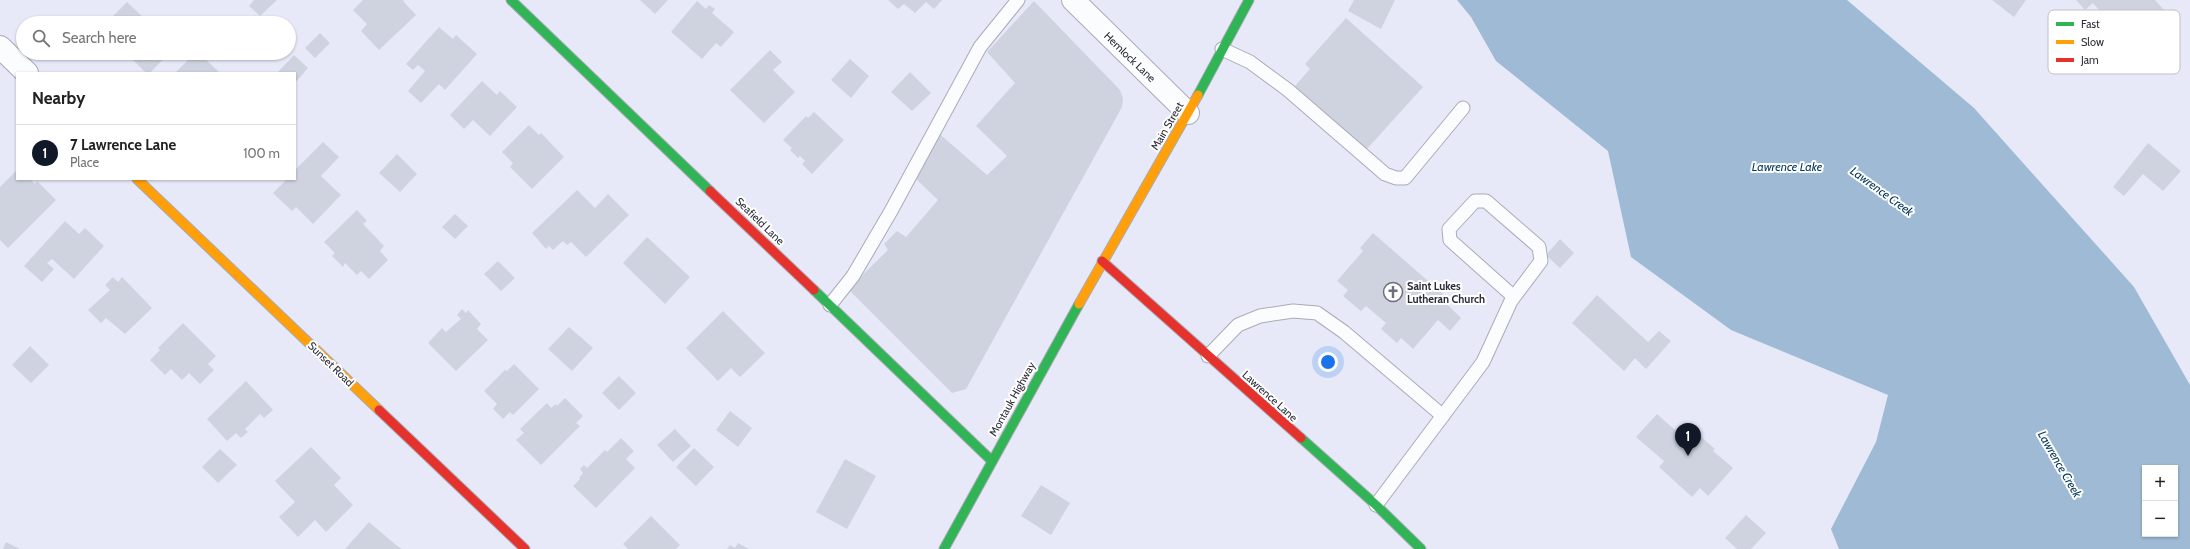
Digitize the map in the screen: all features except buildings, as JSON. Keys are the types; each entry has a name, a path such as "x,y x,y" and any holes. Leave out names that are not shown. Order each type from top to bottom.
{"street":[{"name":"Seafield Lane","path":"511,0 992,461"},
{"name":"Hemlock Lane","path":"1073,0 1188,113"},
{"name":"Main Street","path":"1102,261 1188,113 1249,0"},
{"path":"0,47 26,72"},
{"name":"Sunset Road","path":"138,180 525,549"},
{"name":"Lawrence Lane","path":"1102,261 1376,505 1422,549"},
{"name":"Montauk Highway","path":"944,549 1102,261"}],"lane":[{"path":"830,305 853,276 891,211 980,47 1018,0"},
{"path":"1222,49 1250,62 1288,90 1385,174 1396,178 1405,178 1464,108"},
{"path":"1376,505 1483,362 1514,297 1541,260 1539,247 1486,201 1475,201 1449,229 1450,240 1514,297"},
{"path":"1208,356 1238,325 1255,318 1294,311 1317,313 1344,332 1442,416"}],"water":[{"name":"Lawrence Lake","path":"1457,0 1847,0 1974,108 2134,287 2190,385 2190,549 1839,549 1831,529 1876,442 1888,395 1731,330 1631,257 1608,151 1496,61 1471,17"}],"traffic: fast":[{"path":"511,0 710,191"},
{"path":"1198,95 1249,0"},
{"path":"814,290 992,461"},
{"path":"944,549 1079,304"},
{"path":"1301,438 1376,505 1421,549"}],"traffic: slow":[{"path":"1079,304 1198,95"},
{"path":"138,180 379,410"}],"traffic: jam":[{"path":"710,191 814,290"},
{"path":"1102,261 1301,438"},
{"path":"379,410 525,549"}],"place":[{"name":"Saint Lukes Lutheran Church","path":"1393,292"},
{"name":"7 Lawrence Lane","path":"1688,456"}],"water label":[{"name":"Lawrence Creek","path":"1882,191"},
{"name":"Lawrence Creek","path":"2060,464"}]}
